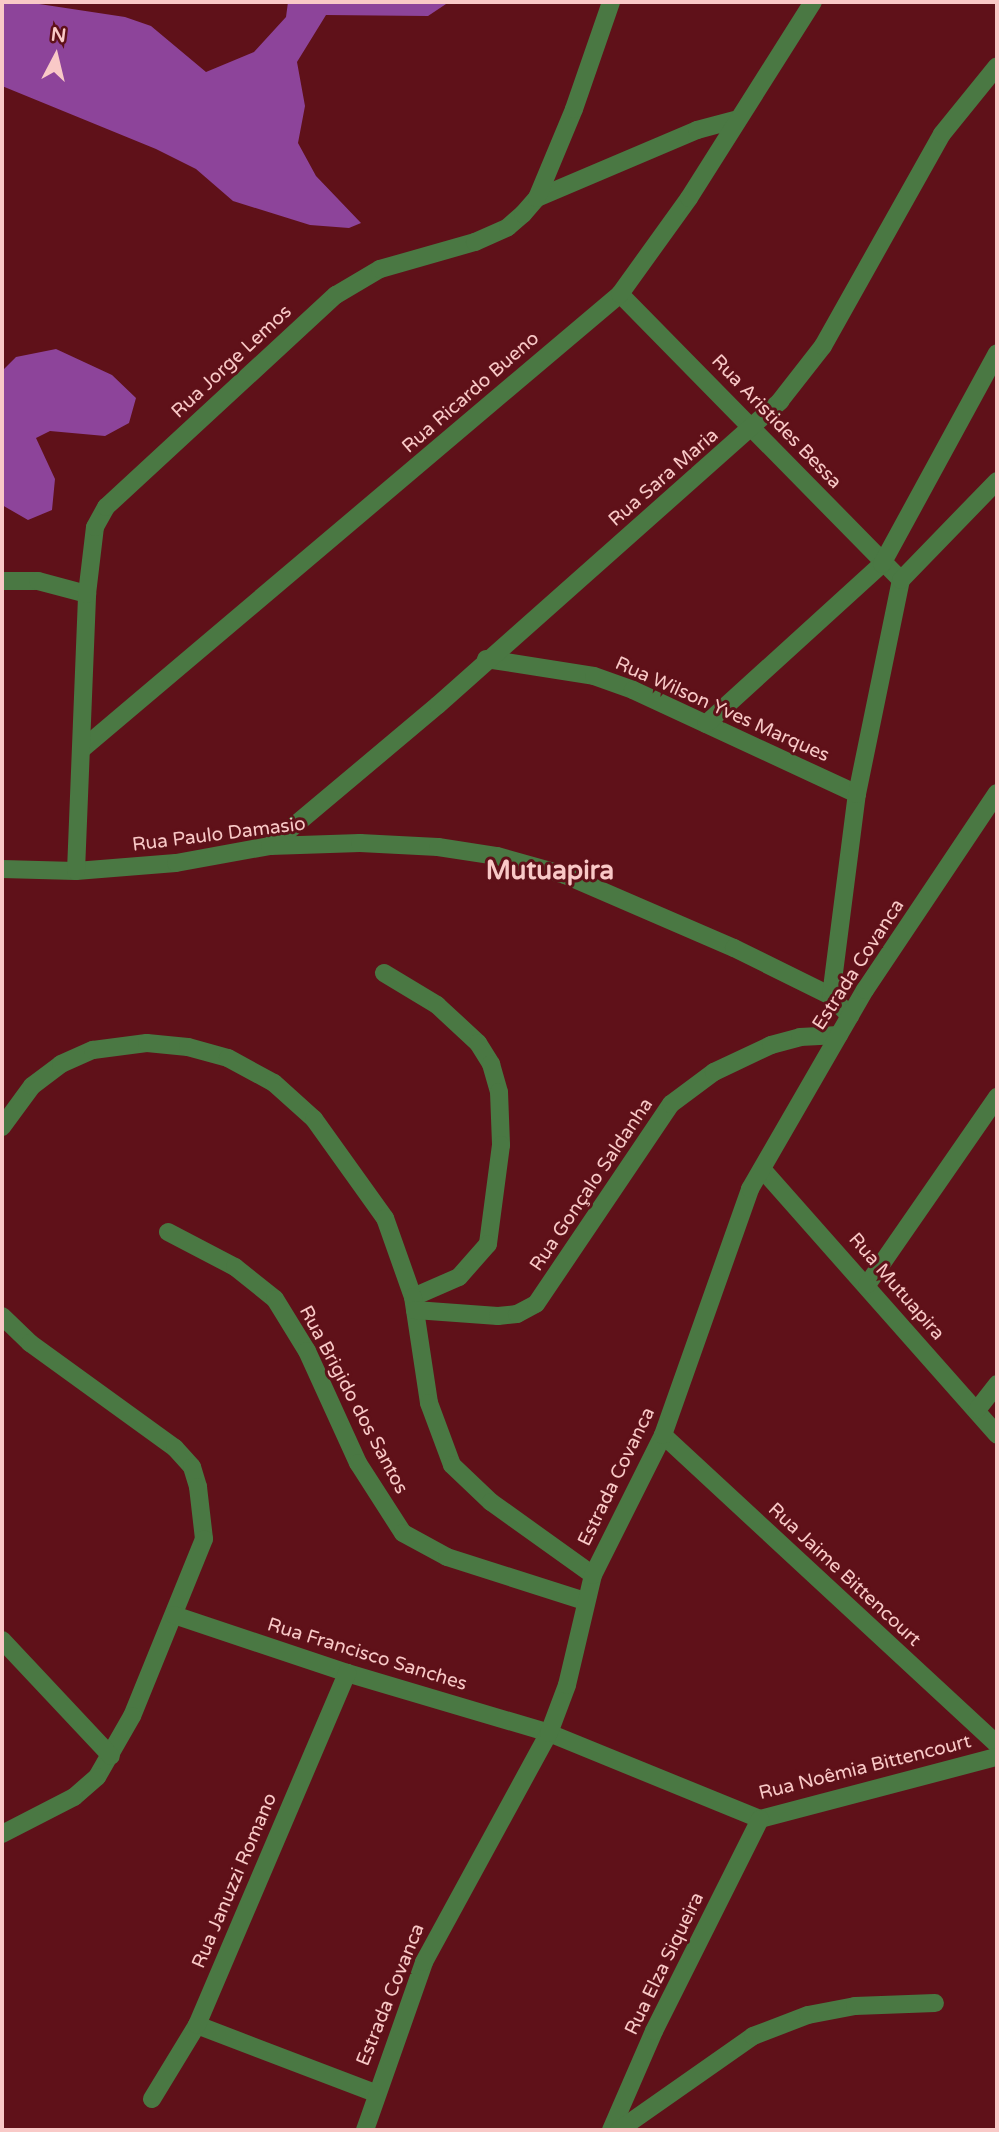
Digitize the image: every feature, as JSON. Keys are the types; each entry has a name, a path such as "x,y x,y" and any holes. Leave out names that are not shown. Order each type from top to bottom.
{"street":[{"name":"Rua Jorge Lemos","path":"76,871 87,594 95,527 106,508 336,295 380,269 475,242 508,227 537,198 587,74 611,2"},
{"name":"Rua Ricardo Bueno","path":"81,750 620,294 689,198 813,2"},
{"name":"Rua Sara Maria","path":"270,846 438,705 486,659 755,428 823,346 942,134 997,66"},
{"path":"537,198 697,130 738,119"},
{"name":"Rua Aristides Bessa","path":"620,294 755,428 882,564 901,580"},
{"path":"706,723 882,564 997,353"},
{"path":"850,1016 831,996 857,794 901,580 997,481"},
{"path":"2,581 38,581 87,594"},
{"name":"Rua Wilson Yves Marques","path":"486,659 594,676 706,723 857,794"},
{"name":"Estrada Covanca","path":"365,2130 375,2093 429,1950 549,1733 567,1685 593,1575 663,1435 736,1222 762,1169 850,1016 997,793"},
{"name":"Rua Paulo Damasio","path":"2,869 76,871 176,863 270,846 360,842 496,856 565,875 634,904 831,996"},
{"path":"384,973 437,1005 478,1043 491,1064 499,1092 501,1145 488,1244 479,1259 459,1276 414,1303"},
{"name":"Rua Gonçalo Saldanha","path":"414,1303 498,1316 517,1314 536,1304 671,1104 714,1072 771,1045 800,1037 839,1035"},
{"path":"2,1127 33,1086 61,1064 93,1050 147,1043 228,1058 274,1083 314,1119 385,1218 414,1303 429,1404 452,1465 491,1502 593,1575"},
{"path":"867,1285 997,1097"},
{"name":"Rua Mutuapira","path":"762,1169 997,1435"},
{"name":"Rua Brigido dos Santos","path":"168,1232 235,1267 275,1299 307,1350 358,1463 403,1533 447,1557 585,1601"},
{"path":"2,1316 30,1343 175,1448 191,1467 198,1487 204,1539 174,1615 111,1756 97,1777 74,1797 2,1833"},
{"path":"977,1410 997,1384"},
{"name":"Rua Jaime Bittencourt","path":"663,1435 997,1745"},
{"name":"Rua Francisco Sanches","path":"174,1615 346,1673 549,1733"},
{"path":"2,1640 111,1756"},
{"name":"Rua Januzzi Romano","path":"152,2099 197,2025 346,1673"},
{"name":"Rua Noêmia Bittencourt","path":"549,1733 760,1819 997,1757"},
{"name":"Rua Elza Siqueira","path":"611,2130 654,2031 760,1819"},
{"path":"619,2130 753,2036 808,2015 855,2006 935,2003"},
{"path":"197,2025 375,2093"}],"shaded area":[{"path":"26,2 125,17 151,26 206,72 254,52 286,17 288,2 449,2 428,16 326,15 297,62 305,106 298,143 316,176 361,223 349,228 310,225 233,201 196,169 156,149 2,86 2,4"},
{"path":"56,349 112,375 136,398 129,423 105,436 50,431 36,438 55,479 52,510 28,520 2,505 2,371 16,357"}],"district":[{"name":"Mutuapira","path":"550,871"}]}
